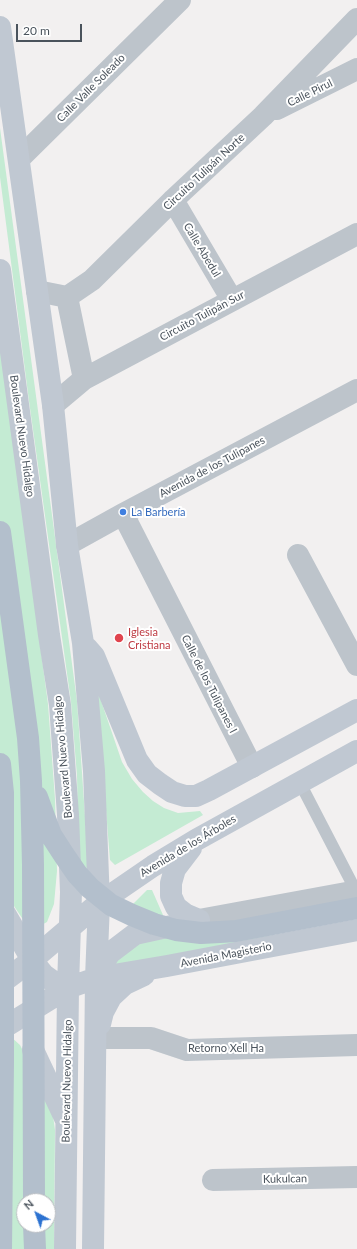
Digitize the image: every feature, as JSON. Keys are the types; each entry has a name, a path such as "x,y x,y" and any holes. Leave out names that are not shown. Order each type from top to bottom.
{"main road":[{"path":"0,27 53,405 67,545 83,643 94,771 99,903 96,978 93,1249"},
{"name":"Boulevard Nuevo Hidalgo","path":"0,270 49,635 60,705 68,815 71,892 68,988 65,1249"},
{"path":"0,532 28,738 31,781 33,865 34,1193"},
{"path":"83,643 94,656 137,760 148,774 160,784 172,792 185,796 196,796 252,768 357,710"},
{"name":"Avenida de los Árboles","path":"0,984 32,960 99,903 153,866 196,840 357,751"},
{"path":"0,764 3,794 3,1062 0,1249"},
{"path":"31,781 51,835 77,874 90,888 111,905 132,915 176,930 200,933 236,931 357,897"},
{"path":"196,840 175,870 171,883 171,896 176,907 185,914 199,920"},
{"path":"0,905 32,960 44,975 68,988 95,1108"},
{"path":"96,978 110,953 135,934 199,920"},
{"name":"Avenida Magisterio","path":"5,1019 68,988 96,978 357,930"},
{"path":"96,1038 103,1012 111,996 125,984 167,966"},
{"path":"5,1019 25,1034 67,1123"},
{"path":"34,1233 34,1249"}],"street":[{"name":"Calle Valle Soleado","path":"18,159 180,0"},
{"name":"Circuito Tulipán Norte","path":"67,297 92,280 172,200 263,116 357,19"},
{"name":"Calle Pirul","path":"263,116 357,69"},
{"name":"Calle Abedul","path":"172,200 232,300"},
{"name":"Circuito Tulipán Sur","path":"53,405 84,379 357,234"},
{"path":"37,291 67,297 84,379"},
{"name":"Avenida de los Tulipanes","path":"67,545 357,390"},
{"name":"Calle de los Tulipanes I","path":"123,514 252,768"},
{"path":"298,555 357,665"},
{"path":"199,920 357,897"},
{"name":"Retorno Xell Ha","path":"96,1038 151,1038 187,1050 357,1045"},
{"name":"Kukulcan","path":"213,1180 357,1177"}],"lane":[{"path":"300,783 357,897"}],"green space":[{"path":"0,128 77,701 88,859 86,874 79,870 77,776 71,702 29,401 0,177"},
{"path":"0,342 48,704 55,799 57,871 54,904 47,922 38,927 24,921 0,885"},
{"path":"96,686 122,762 132,779 143,792 164,808 178,813 200,811 203,815 115,865 110,860"},
{"path":"147,890 152,890 163,915 159,918 121,916"},
{"path":"288,935 116,966 113,956 154,937"},
{"path":"10,1036 20,1045 40,1084 53,1116 55,1130 54,1193 16,1193 16,1233 54,1233 54,1249 0,1249"}],"place":[{"name":"La Barbería","path":"123,512"},
{"name":"Iglesia Cristiana","path":"119,638"}]}
